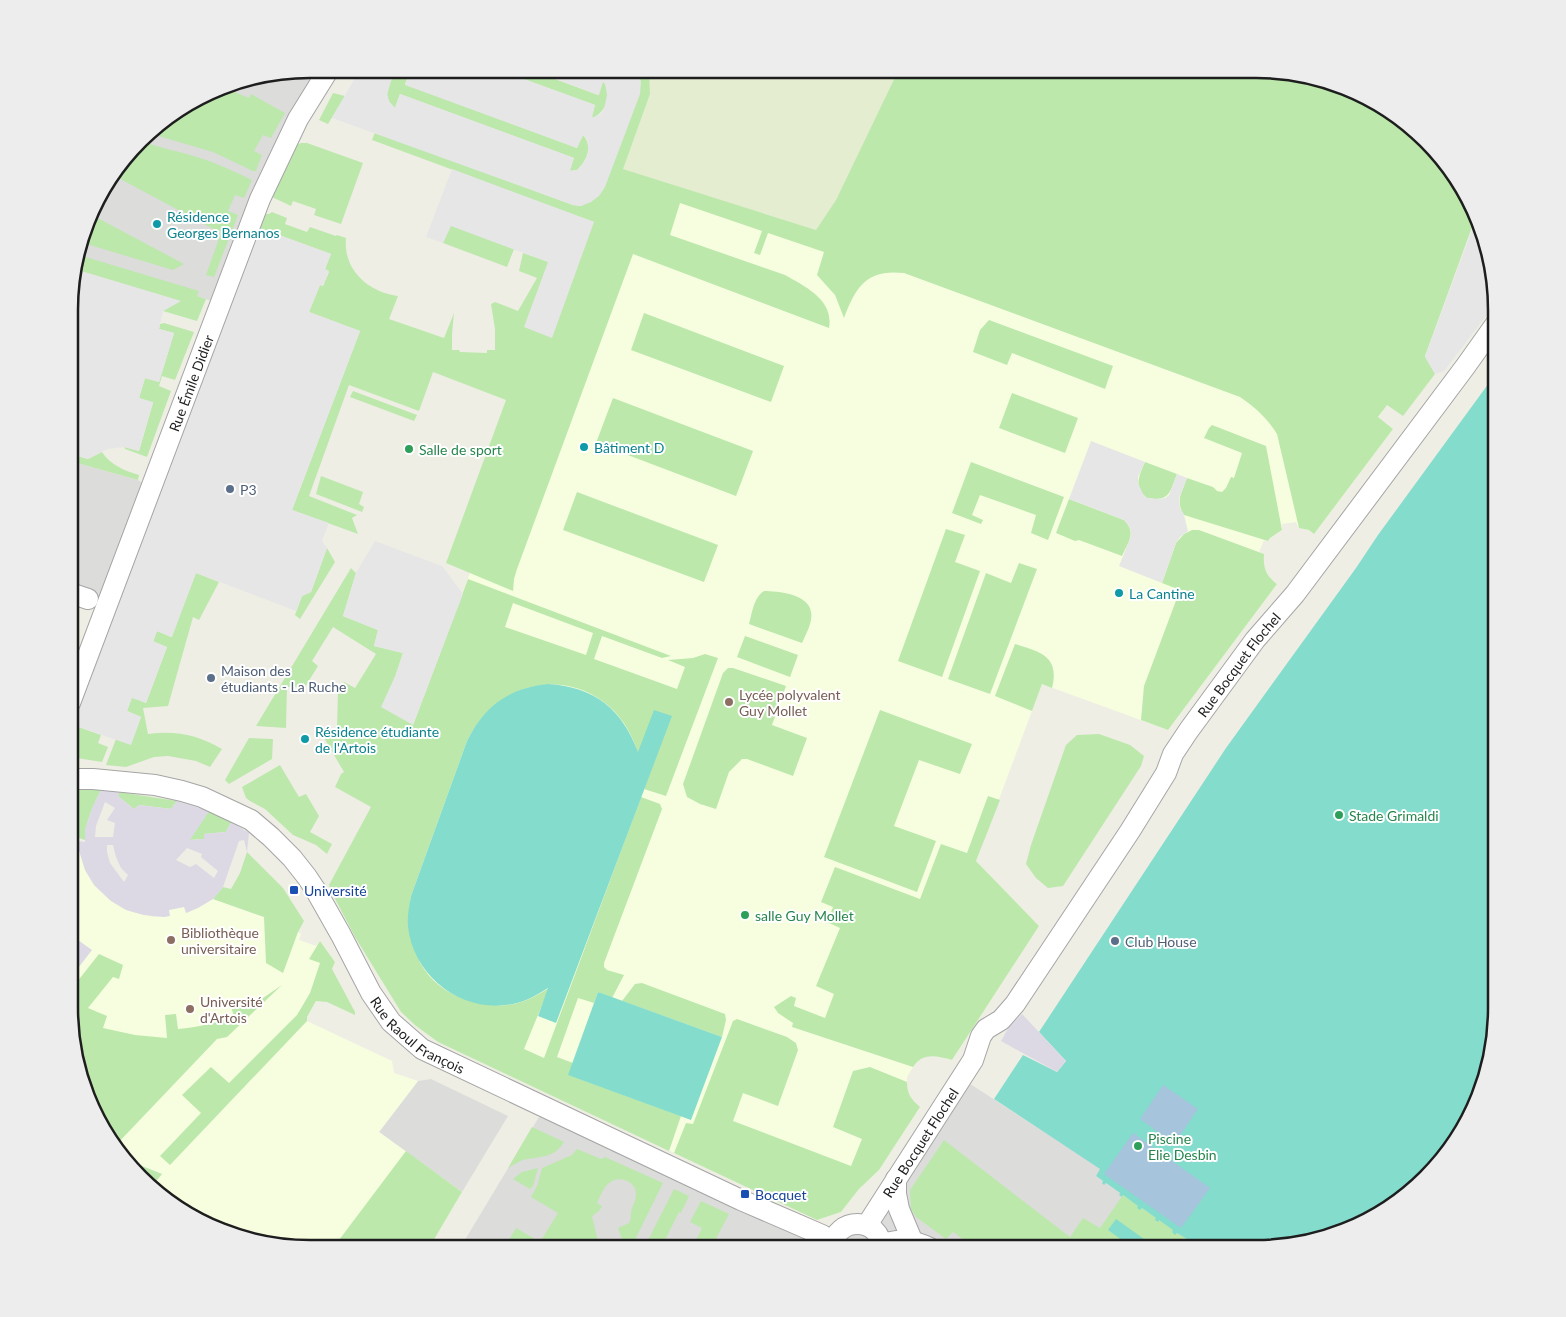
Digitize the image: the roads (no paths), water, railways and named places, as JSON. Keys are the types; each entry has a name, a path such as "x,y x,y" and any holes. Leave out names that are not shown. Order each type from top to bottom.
{"street":[{"name":"Rue Émile Didier","path":"78,682 260,198 298,119 323,78"},
{"name":"Rue Bocquet Flochel","path":"867,1225 973,1060 987,1048 1000,1028 1001,1020 1015,1004 1130,831 1166,774 1173,754 1189,730 1255,640 1295,594 1488,335"},
{"name":"Rue Raoul François","path":"78,779 155,785 182,791 202,797 251,820 292,858 316,889 371,993 391,1022 422,1049 741,1200 822,1235 827,1240"},
{"path":"896,1179 896,1194 912,1240 900,1240"},
{"path":"834,1240 836,1234 842,1228 858,1223 867,1225 874,1230 880,1240"}],"place":[{"name":"Résidence Georges Bernanos","path":"157,224"},
{"name":"Bâtiment D","path":"584,447"},
{"name":"Salle de sport","path":"409,449"},
{"name":"P3","path":"230,489"},
{"name":"La Cantine","path":"1119,593"},
{"name":"Maison des étudiants - La Ruche","path":"211,678"},
{"name":"Lycée polyvalent Guy Mollet","path":"729,702"},
{"name":"Résidence étudiante de l'Artois","path":"305,739"},
{"name":"Stade Grimaldi","path":"1339,815"},
{"name":"Université","path":"294,890"},
{"name":"salle Guy Mollet","path":"745,915"},
{"name":"Bibliothèque universitaire","path":"171,940"},
{"name":"Club House","path":"1115,941"},
{"name":"Université d'Artois","path":"190,1009"},
{"name":"Piscine Elie Desbin","path":"1138,1146"},
{"name":"Bocquet","path":"745,1194"}]}
